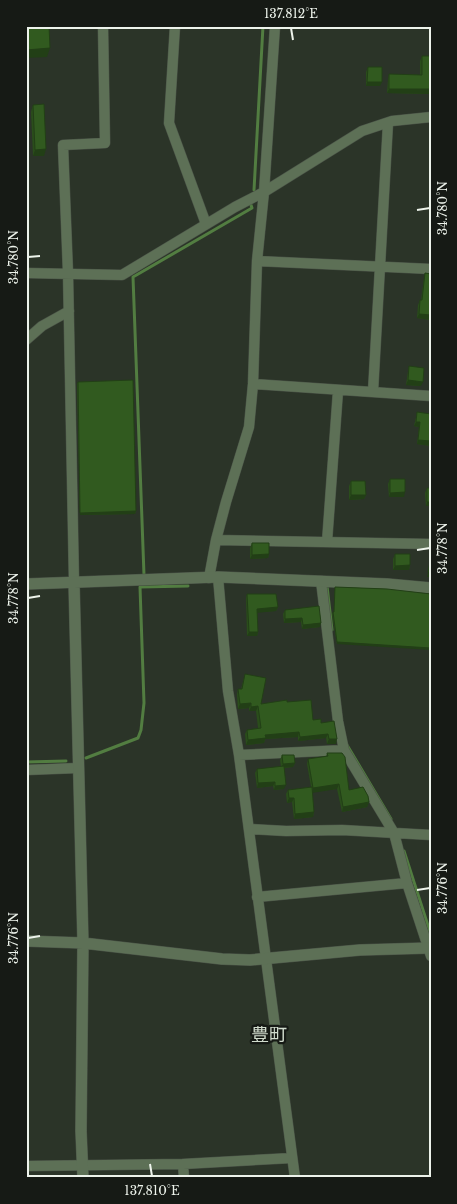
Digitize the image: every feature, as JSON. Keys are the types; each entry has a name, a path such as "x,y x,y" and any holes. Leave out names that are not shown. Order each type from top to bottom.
{"street":[{"path":"83,1178 81,1131 83,942 69,311 63,145 105,143 103,26"},
{"path":"175,26 168,123 206,224"},
{"path":"275,26 264,192 257,261 253,384 249,427 216,540 213,578 228,691 239,755 295,1178"},
{"path":"26,273 122,274 264,192 362,131 388,123 431,117"},
{"path":"373,392 388,123"},
{"path":"257,261 431,269"},
{"path":"26,340 42,326 69,311"},
{"path":"253,384 431,396"},
{"path":"327,542 338,391"},
{"path":"216,540 431,544"},
{"path":"26,584 213,578 321,585 431,588"},
{"path":"26,941 83,942 222,959 265,959 360,950 430,951 407,883 397,833 344,750 338,721 321,585"},
{"path":"239,755 344,750"},
{"path":"26,770 78,768"},
{"path":"249,829 431,835"},
{"path":"257,897 407,883"},
{"path":"26,1166 183,1164 292,1158"},
{"path":"183,1164 184,1178"}],"building":[{"path":"26,26 49,26 50,48 26,50"},
{"path":"422,56 430,56 431,89 389,89 389,74 422,75"},
{"path":"368,67 382,67 382,82 367,82"},
{"path":"44,104 46,149 35,150 33,105"},
{"path":"425,273 431,274 431,315 419,314"},
{"path":"409,366 424,368 423,382 408,380"},
{"path":"133,380 136,511 80,513 78,382"},
{"path":"417,412 431,414 431,441 418,440 420,422 416,422"},
{"path":"390,479 405,479 405,492 390,493"},
{"path":"351,481 365,481 366,495 351,495"},
{"path":"427,488 431,488 431,502 427,502"},
{"path":"252,543 269,543 269,554 252,555"},
{"path":"395,554 410,554 410,565 395,566"},
{"path":"430,562 431,572 428,572"},
{"path":"335,587 387,589 431,594 431,648 337,642 333,612"},
{"path":"247,594 276,594 278,607 257,609 258,632 249,632"},
{"path":"319,606 321,623 303,625 302,618 285,619 285,610"},
{"path":"245,674 266,678 261,704 287,700 287,702 311,700 313,720 321,719 321,723 334,721 337,739 329,739 328,734 300,737 299,732 265,735 266,738 248,740 247,730 261,728 258,706 251,707 251,703 240,704 238,689 242,689"},
{"path":"327,753 342,753 345,757 349,790 363,787 369,802 343,807 339,784 313,788 308,759 328,756"},
{"path":"282,755 294,755 295,763 283,764"},
{"path":"284,766 286,785 275,786 275,782 258,783 257,769"},
{"path":"312,787 314,812 295,814 294,798 289,798 288,790"}],"waterway":[{"path":"254,190 263,26"},
{"path":"144,575 133,277 252,208 251,205"},
{"path":"86,758 138,738 141,730 144,703 140,587 188,586"},
{"path":"327,586 332,630"},
{"path":"347,745 391,819"},
{"path":"26,762 66,761"},
{"path":"404,851 431,935"}],"district":[{"name":"豊町","path":"269,1035"}]}
